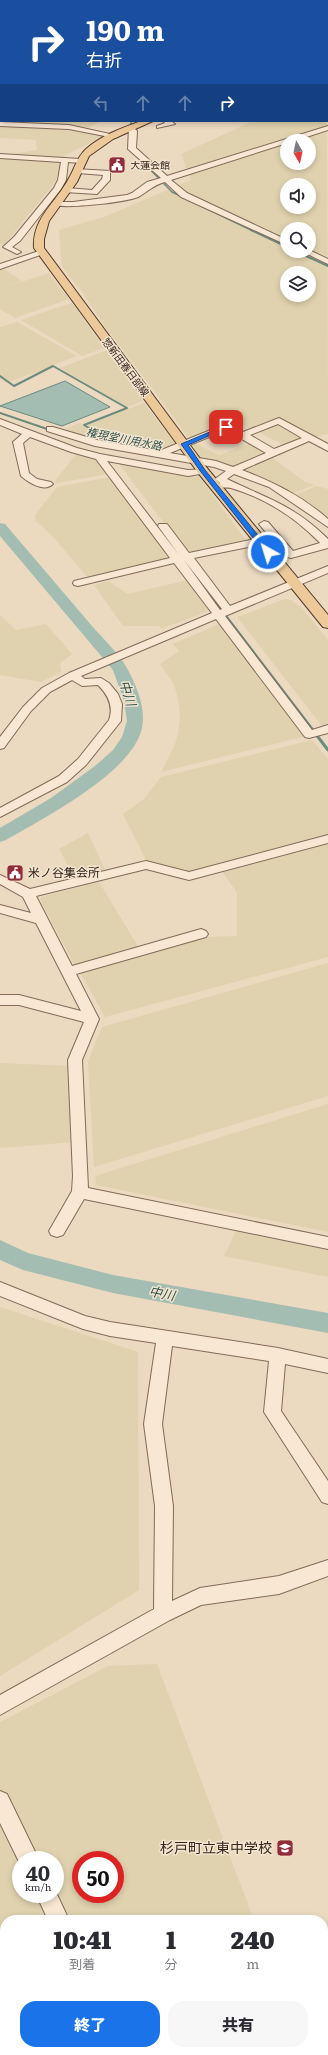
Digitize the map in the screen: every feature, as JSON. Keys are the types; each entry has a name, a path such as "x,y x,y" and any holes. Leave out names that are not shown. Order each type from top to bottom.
{"main road":[{"path":"41,250 38,240 42,223 56,204 77,184 79,166 89,151 115,136 147,122"},
{"name":"惣新田春日部線","path":"41,250 198,464 259,541 328,624"}],"street":[{"path":"158,127 171,124 168,122"},
{"path":"0,124 44,123 115,136"},
{"path":"56,204 89,202 127,197 158,181 328,128"},
{"path":"130,129 133,131 132,149 184,195 280,240"},
{"path":"0,156 65,160 79,166 107,173 104,183 94,192 90,192 86,198 89,202"},
{"path":"17,252 7,246 17,239 57,189 62,180 65,160"},
{"path":"77,184 104,183"},
{"path":"77,184 90,192"},
{"path":"0,258 17,252 41,250"},
{"path":"0,267 41,250"},
{"path":"316,256 328,262"},
{"path":"243,435 279,421 328,448"},
{"path":"0,422 99,457 188,473 198,464"},
{"path":"160,454 226,427 243,435 273,453"},
{"path":"50,429 95,443 160,454 198,464 216,464 310,526 328,545 291,555 264,524"},
{"path":"29,433 18,442 24,474 34,482 48,484"},
{"path":"216,486 231,474 273,453 310,438"},
{"path":"99,457 224,613 310,734 328,729"},
{"path":"111,459 181,558"},
{"path":"231,474 264,481 286,493 328,524"},
{"path":"78,583 181,558 276,538"},
{"path":"0,744 27,709 46,690 75,674 328,569"},
{"path":"0,813 63,779 82,762 115,721 118,714 117,706 113,695 106,685 101,681 82,683 75,674"},
{"path":"28,894 146,865 189,876 328,839"},
{"path":"0,879 28,894 92,1019"},
{"path":"0,909 40,920"},
{"path":"67,972 201,934"},
{"path":"0,1000 19,1000 92,1019"},
{"path":"57,1231 80,1192 81,1176 75,1060 92,1019"},
{"path":"80,1192 328,1242"},
{"path":"1,1291 83,1322 110,1329 165,1339 278,1355 328,1366"},
{"path":"163,1614 164,1506 153,1424 165,1339"},
{"path":"278,1355 272,1412 328,1496"},
{"path":"0,1705 163,1614 200,1597 279,1585 328,1568"},
{"path":"0,1801 25,1851"},
{"path":"50,1903 56,1915"}],"shaded area":[{"path":"0,122 99,122 83,131 106,135 64,156 56,181 4,245 0,244 0,156 37,150 36,140 0,138"},
{"path":"251,122 327,122 328,434 282,444 230,418 189,439 103,324 83,293 62,267 59,230 104,217 191,180 181,154"},
{"path":"0,268 7,271 22,281 0,289"},
{"path":"49,273 69,299 15,318 0,309 0,289"},
{"path":"72,303 104,348 82,356 21,320"},
{"path":"17,322 77,356 51,366 52,367 5,383 0,378 0,327"},
{"path":"107,350 143,401 127,407 60,368"},
{"path":"65,381 110,407 62,426 0,406"},
{"path":"144,403 176,445 158,453 121,445 86,425"},
{"path":"80,423 116,445 60,431"},
{"path":"193,442 219,455 251,443 267,454 233,468 203,460 190,443"},
{"path":"76,454 98,460 109,474 56,483 55,481"},
{"path":"270,456 305,482 314,485 291,494 238,470"},
{"path":"121,463 199,477 246,540 187,553 119,464"},
{"path":"111,477 171,556 168,559 89,579 55,539 36,521 35,515 57,487"},
{"path":"316,486 328,489 328,521 293,496"},
{"path":"188,580 211,610 161,629 159,626 123,626 94,585 108,581 128,594"},
{"path":"285,599 291,600 301,607 328,640 328,727 322,726 237,617"},
{"path":"0,615 16,630 46,624 72,654 60,663 61,672 41,682 0,675"},
{"path":"221,623 306,736 161,772 173,749 178,735 180,717 178,698 173,682 160,664 179,651 173,644"},
{"path":"312,740 328,759 328,835 189,872 147,862 123,814 144,799 161,777"},
{"path":"88,833 105,870 75,878 59,849"},
{"path":"328,842 328,957 105,1017 80,972 205,937 237,936 237,893 222,871"},
{"path":"99,882 139,948 75,966 40,900 41,897"},
{"path":"328,963 328,1096 94,1167 88,1061 102,1027"},
{"path":"0,1063 70,1066 74,1142 0,1148"},
{"path":"328,1104 328,1232 96,1185 95,1176"},
{"path":"238,1227 328,1246 328,1277 224,1256"},
{"path":"0,1307 138,1352 139,1590 0,1676"},
{"path":"157,1664 252,1915 0,1915 0,1722 108,1666"}],"waterway":[{"path":"131,122 131,129"},
{"path":"132,151 172,192 253,231"},
{"path":"251,230 280,244"},
{"path":"310,258 328,266"},
{"path":"0,376 14,386 53,366 127,408 84,425 118,445"},
{"name":"権現堂川用水路","path":"0,413 50,430"},
{"name":"中川","path":"0,527 120,669 128,688 135,714 131,737 119,753 101,770 57,802 0,836"},
{"path":"205,589 328,750"},
{"name":"中川","path":"0,1249 23,1261 113,1284 328,1323"}],"place":[{"name":"大蓮会館","path":"117,165"},
{"name":"米ノ谷集会所","path":"15,873"},
{"name":"杉戸町立東中学校","path":"285,1848"}],"route":[{"path":"226,427 184,444 203,471 268,552"}]}
